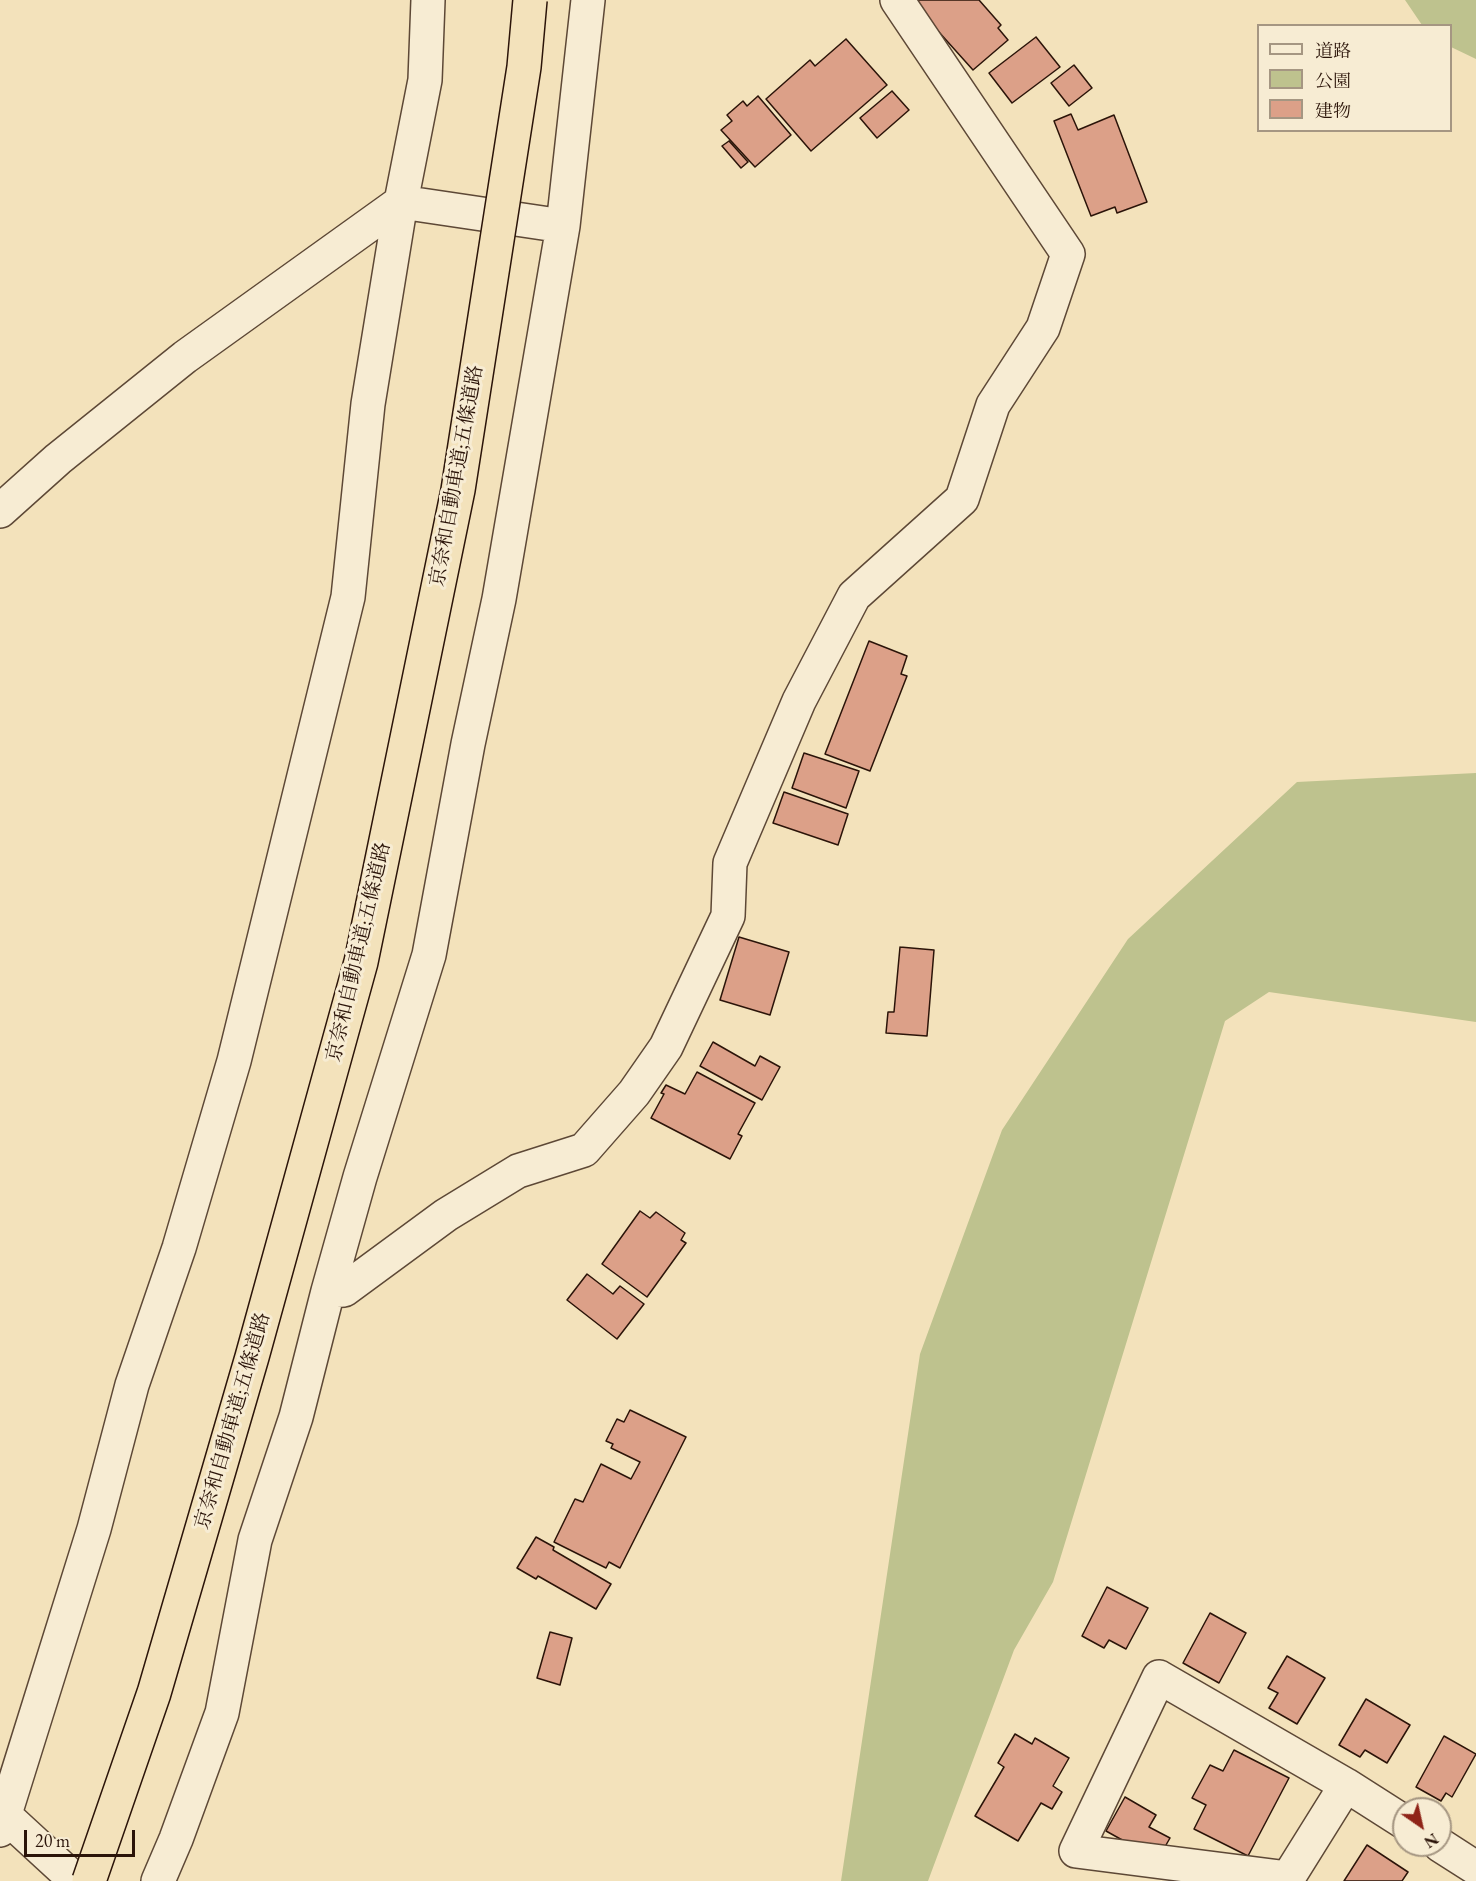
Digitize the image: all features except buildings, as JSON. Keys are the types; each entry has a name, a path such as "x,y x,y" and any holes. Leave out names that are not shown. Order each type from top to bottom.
{"highway":[{"name":"京奈和自動車道;五條道路","path":"89,1881 154,1693 252,1357 361,962 458,490 524,67 530,0"}],"street":[{"path":"76,1881 2,1819 94,1529 132,1385 179,1248 234,1061 348,597 368,404 401,202 425,80 428,0"},
{"path":"158,1881 176,1839 222,1713 255,1540 296,1416 360,1177 429,955 468,744 501,587 563,226 588,0"},
{"path":"328,1291 344,1290 446,1215 518,1172 584,1150 634,1094 666,1047 728,916 730,863 798,700 854,596 962,499 993,405 1043,328 1068,254 897,0"},
{"path":"0,511 58,459 185,357 401,202 563,226"},
{"path":"1346,1785 1288,1878 1076,1851 1159,1677 1346,1785 1392,1814"},
{"path":"1452,1853 1476,1868"}],"green space":[{"path":"1405,0 1476,0 1476,59 1452,47 1452,24 1421,24"},
{"path":"1476,773 1476,1022 1269,992 1225,1021 1053,1582 1014,1650 928,1881 841,1881 920,1354 1002,1130 1128,939 1297,782"}]}
